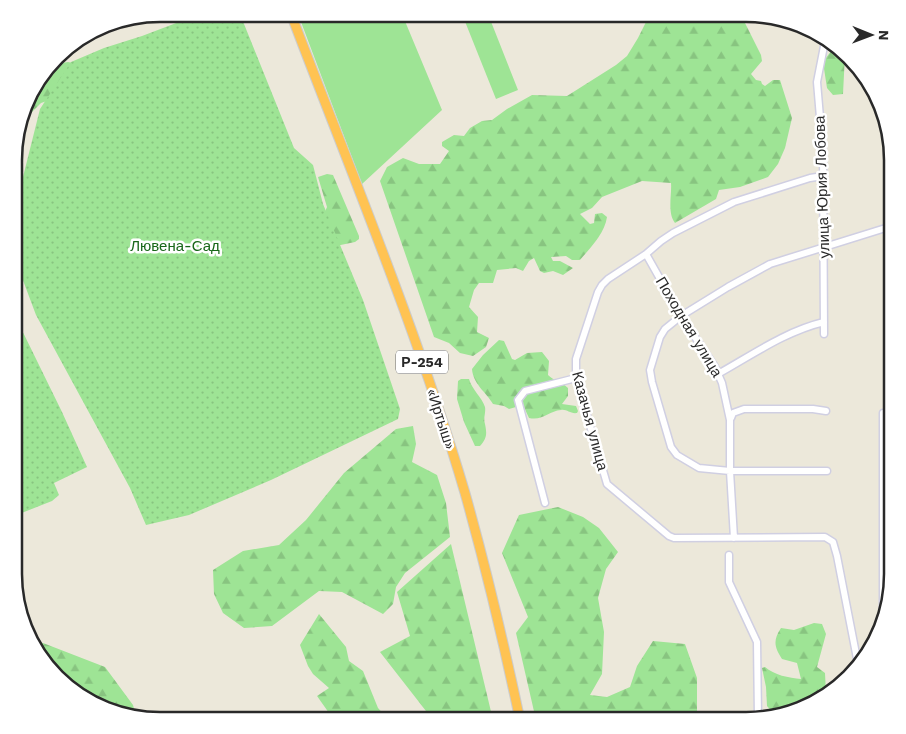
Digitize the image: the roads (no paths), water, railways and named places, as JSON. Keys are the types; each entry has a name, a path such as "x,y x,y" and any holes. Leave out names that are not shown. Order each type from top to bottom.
{"highway":[{"name":"«Иртыш»","path":"294,22 382,252 440,417 464,492 482,558 518,711"}],"street":[{"name":"улица Юрия Лобова","path":"824,334 824,153 818,82 825,48"},
{"name":"Казачья улица","path":"824,176 810,178 734,202 673,233 646,254 608,279 602,285 576,359 576,378 603,473 608,484 669,536 674,538 825,537 833,542 836,548 856,656"},
{"path":"827,471 730,471 699,468 693,465 677,455 671,447 650,370 660,337 665,329 682,316 770,264 790,256 824,248 883,229"},
{"name":"Походная улица","path":"646,254 722,383 730,420 730,471 734,538"},
{"path":"718,374 790,334 813,324 824,322"},
{"path":"545,503 518,400 525,391 576,378"},
{"path":"730,420 733,413 744,409 814,409 826,411"},
{"path":"883,413 883,583"},
{"path":"729,555 729,582 758,642 758,711"}],"park label":[{"name":"Лювена-Сад","path":"175,246"}]}
